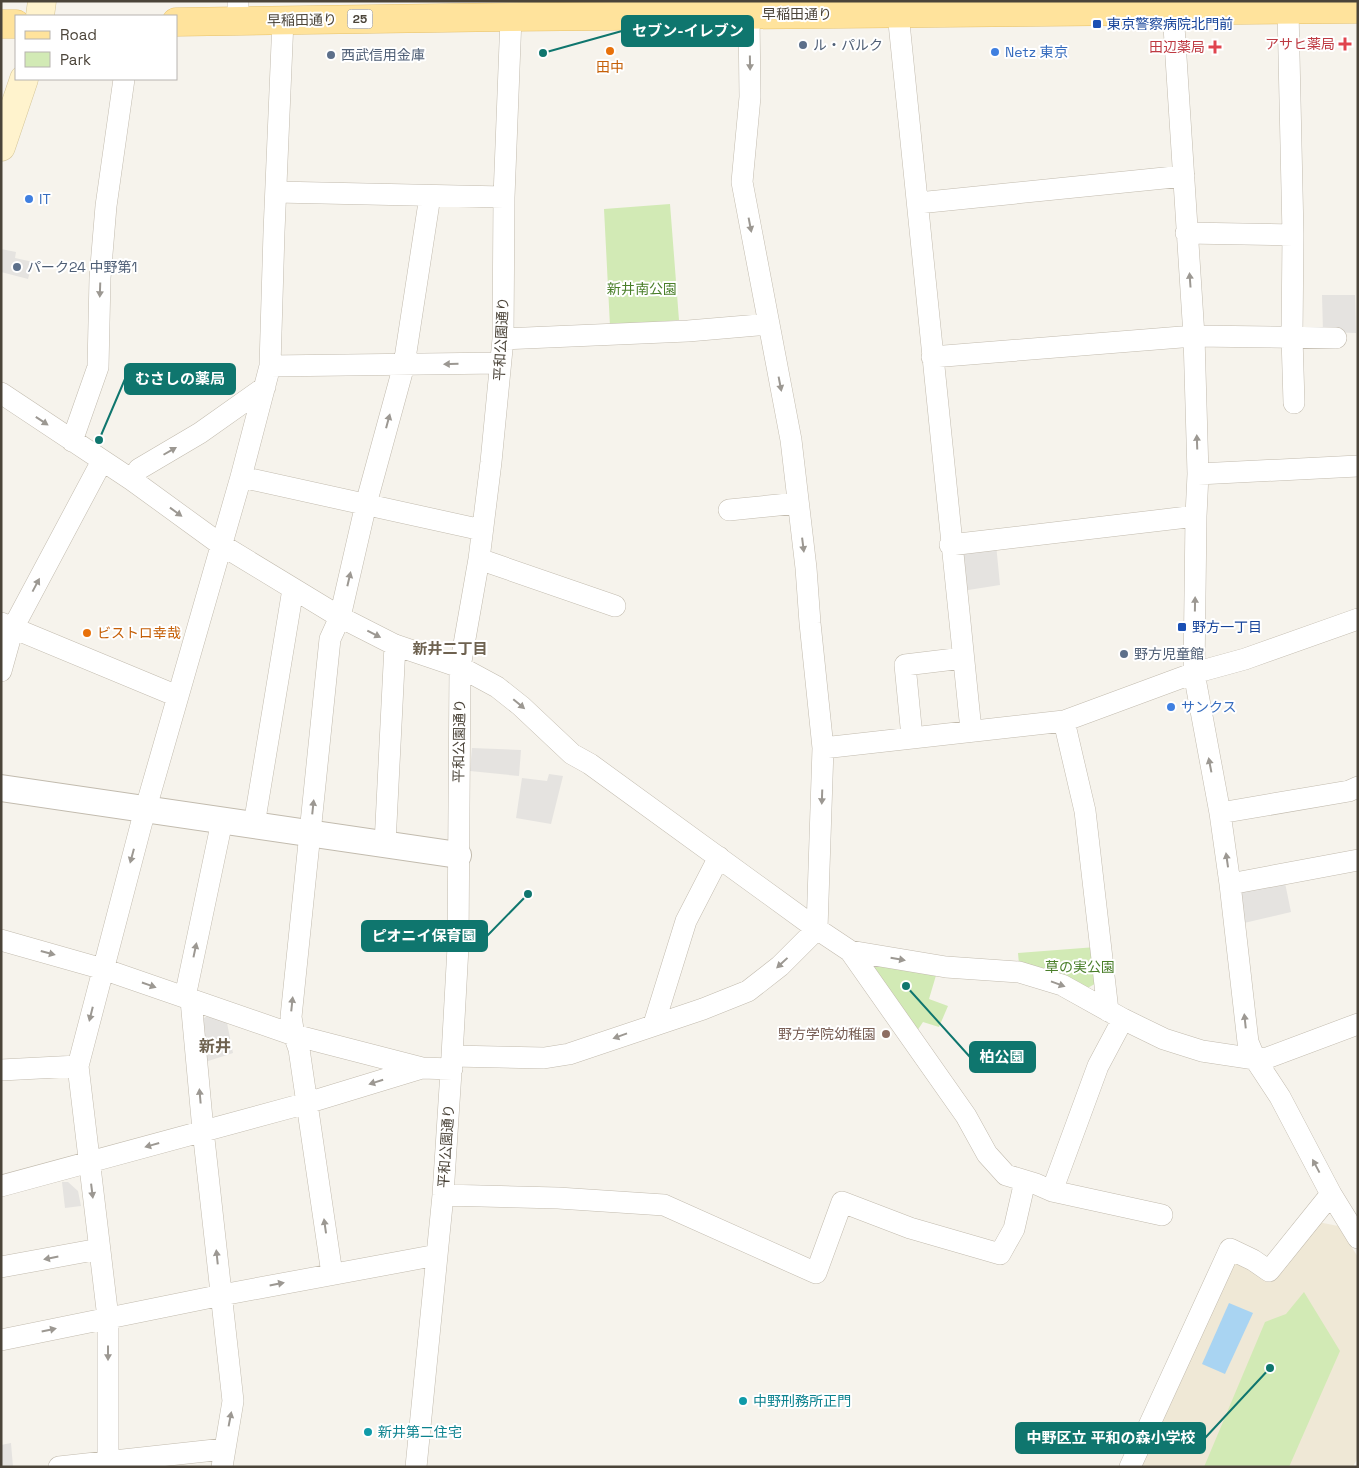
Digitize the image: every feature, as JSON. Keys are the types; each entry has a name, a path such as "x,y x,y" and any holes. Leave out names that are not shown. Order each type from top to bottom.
{"main road":[{"path":"40,15 42,1"},
{"name":"早稲田通り","path":"178,22 238,11 283,20 379,10 437,9 510,17 1173,11 1208,6 1288,10 1358,9"},
{"path":"1,24 15,24"},
{"path":"1,147 24,80"}],"street":[{"path":"1288,10 1293,235 1292,338 1294,403"},
{"path":"1173,11 1194,336 1198,474 1194,673 1220,813 1248,1042 1255,1059 1280,1097 1331,1194 1358,1238"},
{"path":"898,13 970,730"},
{"path":"1,1186 307,1103 422,1068 452,1063 544,1058 569,1054 703,1009 748,991 780,966 817,928 823,748 806,568 791,440 742,182 750,97 749,15"},
{"name":"平和公園通り","path":"416,1467 438,1255 452,1063 458,947 460,667 482,530 504,339 504,197 510,17"},
{"path":"108,1464 108,1318 78,1066 145,809 220,544 241,477 270,366 283,20"},
{"path":"72,441 98,367 100,278 106,206 124,80"},
{"path":"918,203 1184,176"},
{"path":"276,192 504,197"},
{"path":"332,1274 300,1049 294,1035 291,1017 330,639 340,617 366,504 404,365 430,196"},
{"path":"1186,233 1293,235"},
{"path":"504,339 688,331 769,324"},
{"path":"932,357 1194,336 1336,338"},
{"path":"270,366 500,363"},
{"path":"132,480 138,469 200,434 265,387"},
{"path":"1,394 132,480 220,544 340,617 395,645 460,667 497,687 521,706 572,754 590,764 850,951 966,1116 987,1154 1006,1175 1052,1191 1162,1215"},
{"path":"1,672 7,626 102,461"},
{"path":"1198,474 1358,466"},
{"path":"241,477 482,530"},
{"path":"729,510 798,503"},
{"path":"950,544 1196,516"},
{"path":"478,559 615,606"},
{"path":"254,825 293,589"},
{"path":"823,748 970,730 1064,721 1194,673 1245,659 1358,619"},
{"path":"7,626 178,696"},
{"path":"385,844 395,645"},
{"path":"912,737 905,665 963,658"},
{"path":"1052,1191 1116,1015 1085,811 1064,721"},
{"path":"1220,813 1349,791 1358,787"},
{"path":"1,788 458,855"},
{"path":"59,1467 223,1458 233,1401 188,998 222,820"},
{"path":"654,1024 686,921 719,857"},
{"path":"1230,884 1358,860"},
{"path":"1,940 103,969 294,1035 422,1068"},
{"path":"850,951 946,967 1019,972 1062,985 1164,1039 1202,1051 1255,1059 1267,1058 1358,1024"},
{"path":"1,1070 78,1066"},
{"path":"443,1195 558,1198 664,1205 816,1273 842,1202 910,1228 1000,1254 1014,1229 1025,1181"},
{"path":"1130,1467 1230,1249 1253,1260 1269,1271 1331,1194"},
{"path":"1,1267 99,1249"},
{"path":"1,1340 222,1295 438,1255"}],"shaded area":[{"name":"パーク24 中野第1","path":"1,249 16,252 15,258 33,262 28,279 1,272"},
{"path":"1322,295 1355,295 1356,333 1323,332"},
{"path":"996,544 1000,585 962,591 959,548"},
{"path":"472,748 521,750 519,776 470,771"},
{"path":"549,774 563,776 551,824 516,818 522,778 547,781"},
{"path":"1285,883 1291,912 1244,923 1241,889"},
{"path":"207,1016 227,1023 233,1053 202,1063 197,1023"},
{"path":"62,1182 68,1182 78,1191 81,1206 65,1208"},
{"path":"1318,1222 1338,1226 1358,1257 1358,1457 1353,1467 1139,1467 1230,1263 1245,1260 1272,1280"},
{"path":"11,1443 13,1467 1,1467 1,1445"}],"green space":[{"name":"新井南公園","path":"670,204 679,320 610,326 604,209"},
{"name":"草の実公園","path":"1096,947 1100,981 1084,990 1019,964 1018,953"},
{"path":"868,959 937,972 929,999 948,1006 939,1027 923,1022 915,1034"},
{"path":"1304,1292 1340,1351 1289,1467 1204,1467 1265,1322 1286,1314"}],"water":[{"path":"1229,1303 1253,1313 1225,1374 1202,1364"}],"place":[{"name":"東京警察病院北門前","path":"1097,24"},
{"name":"アサヒ薬局","path":"1345,44"},
{"name":"ル・パルク","path":"803,45"},
{"name":"田辺薬局","path":"1215,47"},
{"name":"田中","path":"610,51"},
{"name":"Netz 東京","path":"995,52"},
{"name":"セブン-イレブン","path":"543,53"},
{"name":"西武信用金庫","path":"331,55"},
{"name":"IT","path":"29,199"},
{"name":"パーク24 中野第1","path":"17,267"},
{"name":"むさしの薬局","path":"99,440"},
{"name":"野方一丁目","path":"1182,627"},
{"name":"ビストロ幸哉","path":"87,633"},
{"name":"野方児童館","path":"1124,654"},
{"name":"サンクス","path":"1171,707"},
{"name":"ピオニイ保育園","path":"528,894"},
{"name":"柏公園","path":"906,986"},
{"name":"野方学院幼稚園","path":"886,1034"},
{"name":"中野区立 平和の森小学校","path":"1270,1368"},
{"name":"中野刑務所正門","path":"743,1401"},
{"name":"新井第二住宅","path":"368,1432"}],"district":[{"name":"新井二丁目","path":"450,648"},
{"name":"新井","path":"215,1046"}]}
